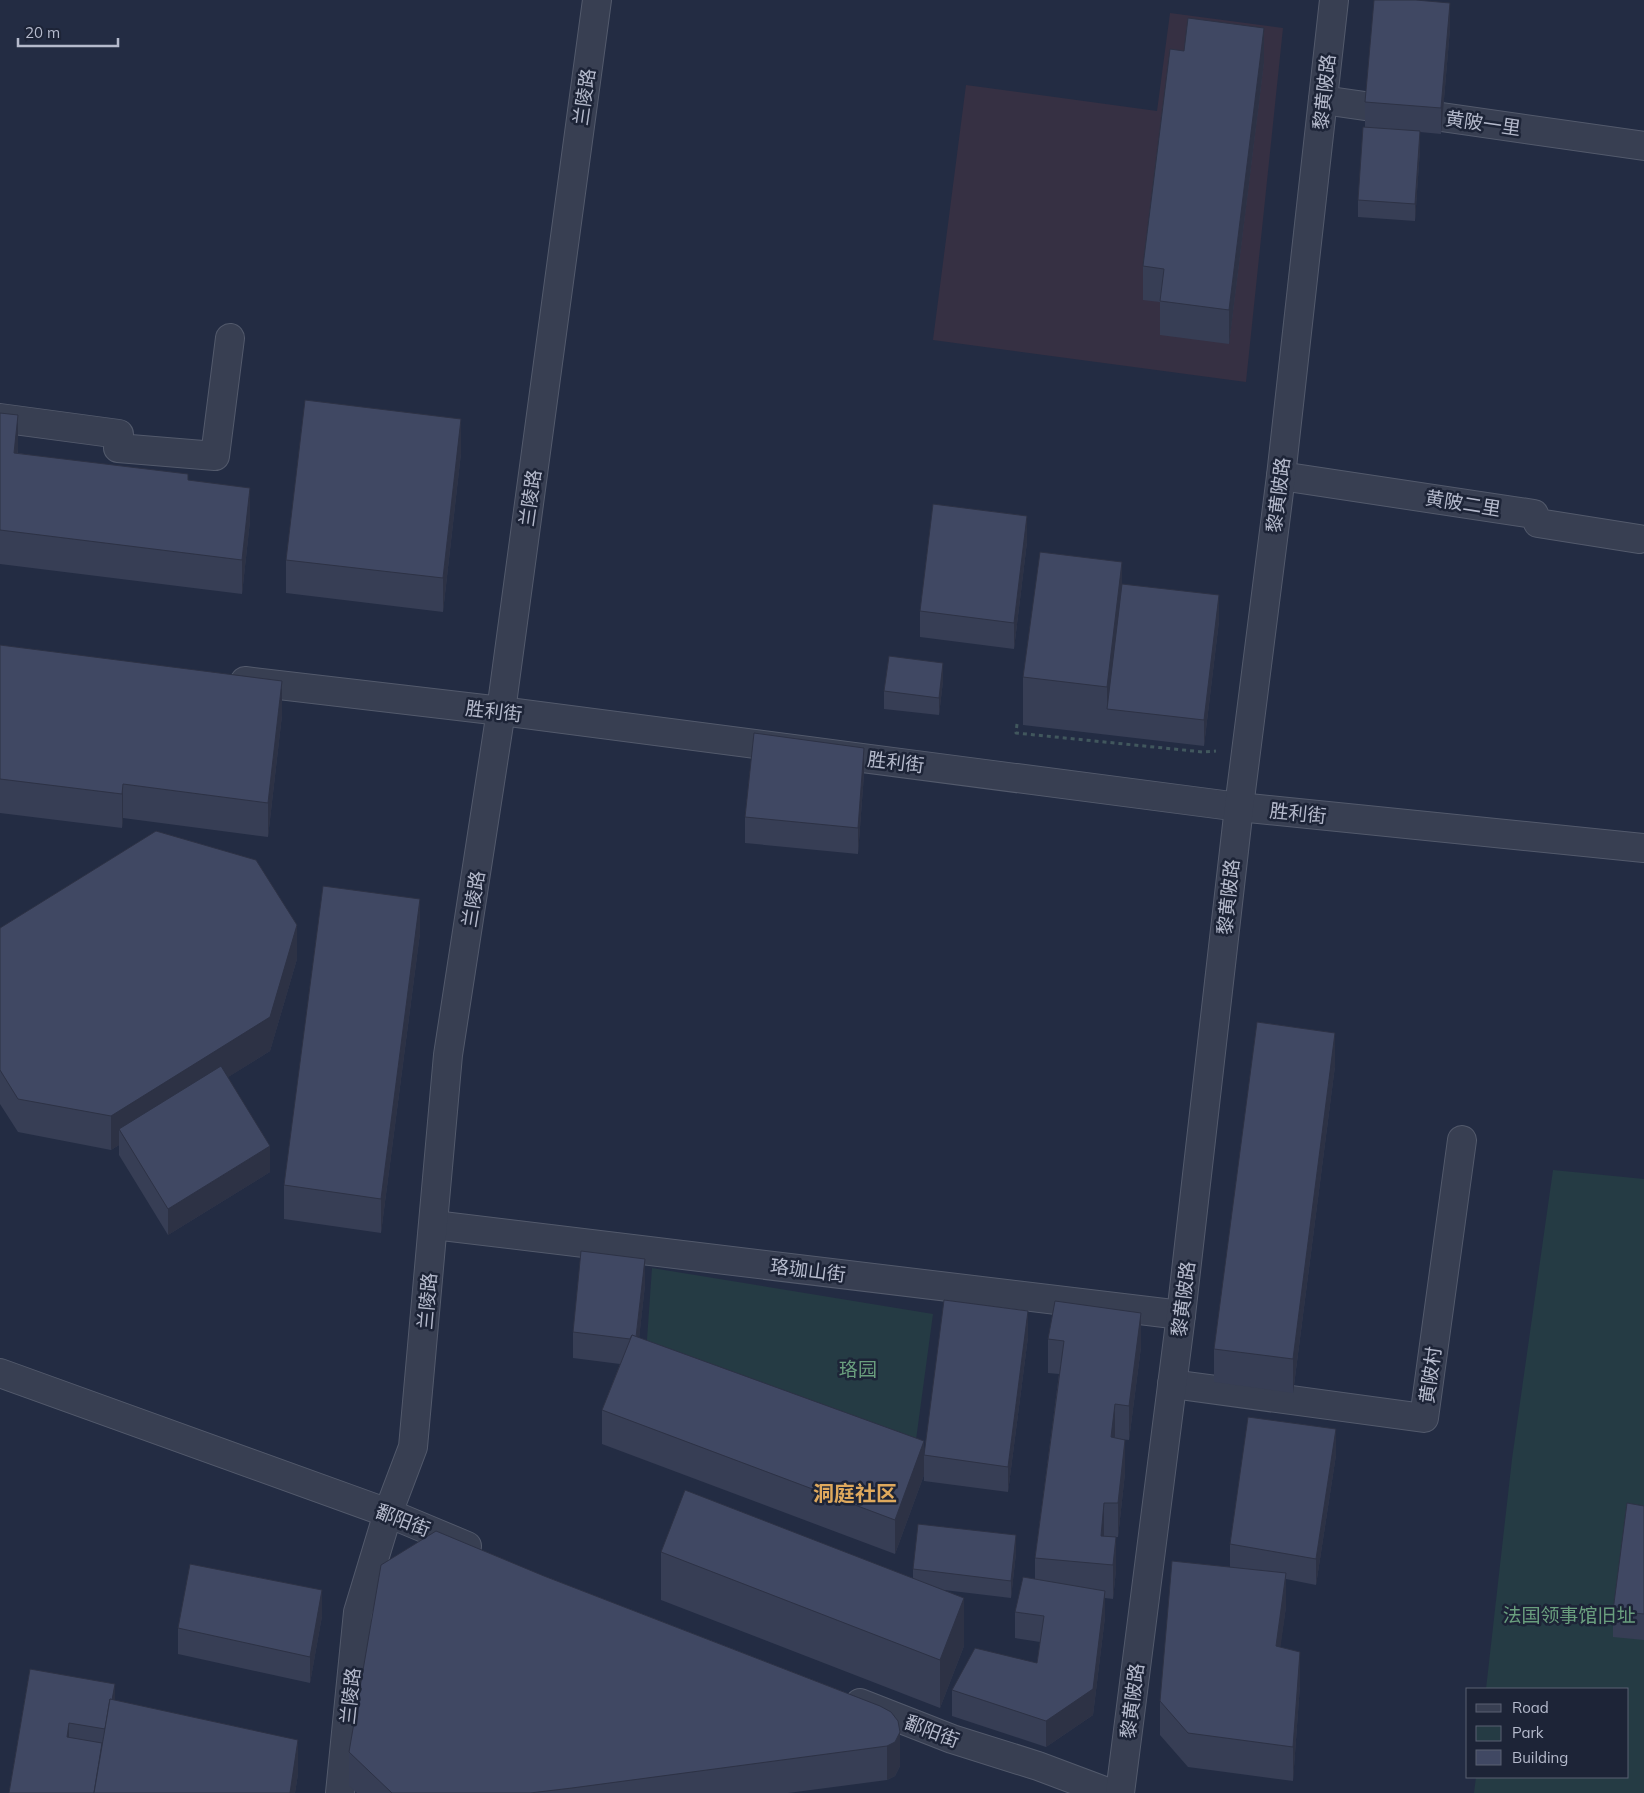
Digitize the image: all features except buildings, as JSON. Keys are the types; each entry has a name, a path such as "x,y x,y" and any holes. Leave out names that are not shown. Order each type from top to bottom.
{"street":[{"name":"兰陵路","path":"340,1793 358,1612 388,1513 413,1448 448,1055 501,711 597,0"},
{"name":"黎黄陂路","path":"1120,1793 1181,1315 1239,807 1281,476 1334,0"},
{"name":"黄陂一里","path":"1323,100 1644,146"},
{"path":"0,418 119,434 118,448 215,456 230,338"},
{"name":"黄陂二里","path":"1281,476 1534,514 1538,523 1639,539"},
{"name":"胜利街","path":"216,677 501,711 1239,807 1644,848"},
{"name":"黄陂村","path":"1172,1384 1424,1418 1462,1140"},
{"name":"珞珈山街","path":"434,1225 1181,1315"},
{"name":"鄱阳街","path":"0,1373 388,1513 490,1554"},
{"name":"鄱阳街","path":"841,1695 952,1739 1038,1766 1110,1793"}],"path":[{"path":"1017,724 1016,733 1203,752 1246,749"}],"shaded area":[{"path":"1170,13 1283,28 1246,382 933,340 966,85 1157,111"}],"green space":[{"name":"法国领事馆旧址","path":"1553,1170 1644,1179 1644,1793 1474,1793 1476,1778 1629,1778 1629,1688 1486,1688 1512,1459"},
{"name":"珞园","path":"652,1268 933,1314 913,1462 646,1354"}],"district":[{"name":"洞庭社区","path":"855,1493"}]}
